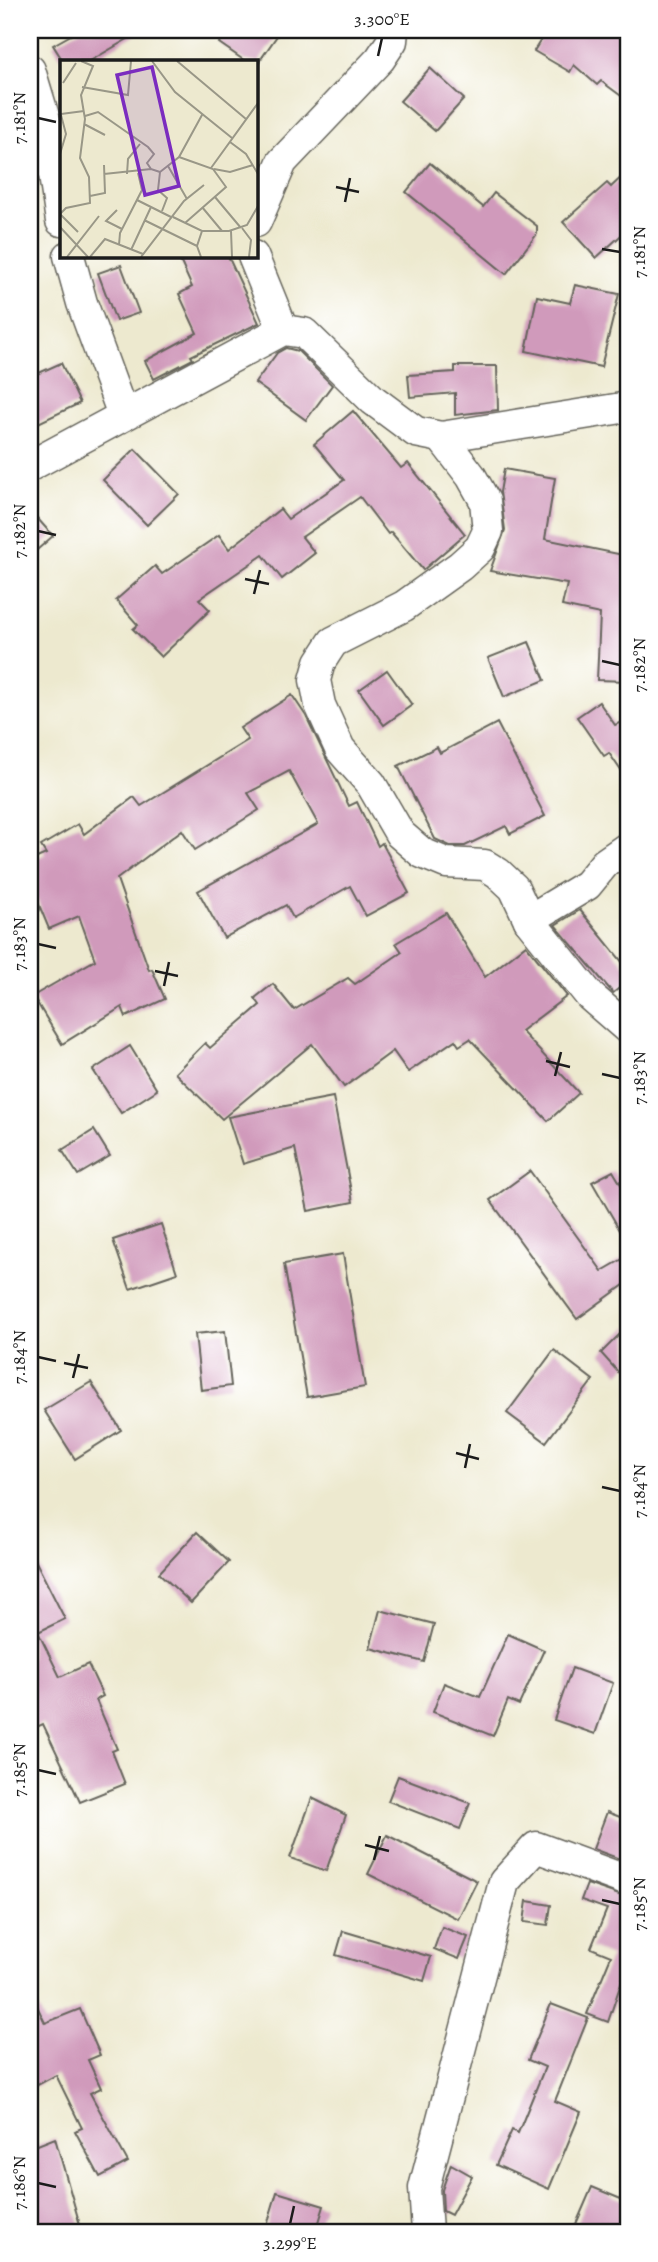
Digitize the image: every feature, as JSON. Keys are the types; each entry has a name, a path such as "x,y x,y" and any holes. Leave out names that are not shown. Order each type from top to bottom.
{"street":[{"path":"257,220 282,162 380,59 392,41 393,30"},
{"path":"30,70 47,124 60,214"},
{"path":"69,257 82,303 123,415"},
{"path":"253,257 283,330"},
{"path":"30,466 283,330 304,333 373,400 416,432 441,438 628,407"},
{"path":"441,438 471,476 485,501 488,531 480,548 460,566 404,606 333,642 320,662 315,680 320,705 340,748 371,784 400,834 422,853 446,863 485,865 498,873 514,888 529,920 590,996 628,1029"},
{"path":"529,920 587,885 605,863 628,847"},
{"path":"427,2232 424,2188 504,1882 536,1847 628,1881"}],"building":[{"path":"80,30 143,30 92,60 62,60 53,45"},
{"path":"228,30 281,30 257,65 257,60 244,60 219,43"},
{"path":"547,30 628,30 628,101 601,81 597,85 574,65 570,72 534,51"},
{"path":"430,68 464,99 435,131 400,101"},
{"path":"430,163 483,207 494,193 537,226 537,234 506,274 406,192"},
{"path":"628,171 628,229 596,258 563,222 607,183 611,187"},
{"path":"178,257 228,257 259,323 191,356 193,359 154,379 145,361 197,333 179,294 192,287"},
{"path":"121,265 139,313 116,321 98,273"},
{"path":"575,285 619,294 601,367 526,351 537,296 570,303"},
{"path":"286,348 298,351 332,385 306,420 255,383 277,353"},
{"path":"61,363 80,403 30,427 30,377"},
{"path":"455,366 497,366 498,410 455,415 455,393 410,397 408,375 455,372"},
{"path":"353,411 401,468 408,463 465,534 423,570 391,532 388,534 360,497 302,537 315,553 282,579 263,555 199,599 210,610 161,657 133,629 138,625 116,600 155,566 162,574 219,535 229,549 280,509 288,519 344,480 314,444"},
{"path":"135,449 179,494 147,525 103,480"},
{"path":"504,469 555,478 545,539 628,556 628,681 597,680 600,614 562,606 567,584 490,571 505,530 500,492"},
{"path":"30,510 53,536 30,556"},
{"path":"529,642 545,680 504,697 488,658"},
{"path":"387,670 412,705 384,725 359,690"},
{"path":"292,695 306,716 349,806 357,802 378,846 382,843 409,893 366,916 350,886 293,918 286,905 224,938 198,891 318,824 289,771 248,793 259,810 195,850 182,830 117,879 149,970 152,969 165,999 126,1017 122,1007 62,1044 33,996 95,960 79,916 49,929 30,883 30,861 46,854 41,846 78,824 84,834 134,797 141,806 248,740 240,728"},
{"path":"599,702 615,725 628,719 628,781 609,753 604,756 577,717"},
{"path":"497,723 545,816 510,834 506,826 465,846 450,846 435,839 398,766 437,747 440,753"},
{"path":"580,910 628,969 628,981 613,993 555,925"},
{"path":"446,913 485,977 526,945 567,996 521,1031 579,1093 548,1121 470,1039 459,1046 455,1040 408,1072 393,1051 344,1087 312,1044 222,1119 175,1073 205,1043 210,1048 260,1005 255,998 273,984 294,1010 348,978 355,984 402,952 396,943"},
{"path":"130,1046 157,1090 121,1113 93,1070"},
{"path":"333,1097 353,1202 308,1211 295,1148 243,1164 228,1117"},
{"path":"94,1130 110,1156 78,1175 62,1150"},
{"path":"530,1171 602,1271 628,1256 628,1282 577,1319 490,1200"},
{"path":"613,1171 628,1196 628,1244 592,1182"},
{"path":"161,1224 177,1273 130,1289 113,1240"},
{"path":"343,1254 365,1387 307,1397 284,1264"},
{"path":"628,1326 628,1364 619,1373 601,1353"},
{"path":"225,1331 231,1386 201,1390 195,1334"},
{"path":"554,1350 593,1380 546,1442 507,1413"},
{"path":"91,1382 121,1430 75,1459 44,1410"},
{"path":"197,1532 229,1562 191,1603 159,1573"},
{"path":"30,1550 65,1619 38,1632 60,1677 88,1664 103,1696 96,1700 117,1749 112,1751 125,1784 80,1802 43,1724 30,1730"},
{"path":"380,1610 434,1624 424,1662 370,1648"},
{"path":"508,1634 544,1650 519,1705 508,1700 493,1736 433,1712 444,1683 480,1697"},
{"path":"572,1668 613,1683 595,1734 554,1720"},
{"path":"398,1776 470,1803 460,1829 388,1801"},
{"path":"312,1798 346,1815 326,1871 290,1858"},
{"path":"607,1812 628,1820 628,1862 593,1849"},
{"path":"387,1835 477,1881 458,1919 368,1874"},
{"path":"587,1884 628,1898 628,1962 608,2022 587,2014 611,1956 591,1948 607,1909 581,1900"},
{"path":"527,1901 551,1905 548,1925 524,1922"},
{"path":"442,1927 468,1937 459,1959 434,1949"},
{"path":"343,1931 431,1957 424,1981 336,1955"},
{"path":"30,1991 45,2023 80,2009 100,2055 88,2060 101,2088 90,2093 128,2162 100,2177 75,2131 82,2128 56,2075 30,2089"},
{"path":"551,2004 588,2018 555,2101 581,2112 549,2189 496,2165 512,2130 518,2133 545,2067 528,2060"},
{"path":"55,2138 82,2232 35,2232 30,2212 30,2148"},
{"path":"451,2164 472,2176 451,2215 443,2211 442,2190"},
{"path":"592,2187 628,2202 628,2232 597,2232 576,2224"},
{"path":"277,2192 324,2206 316,2232 265,2232"}]}
